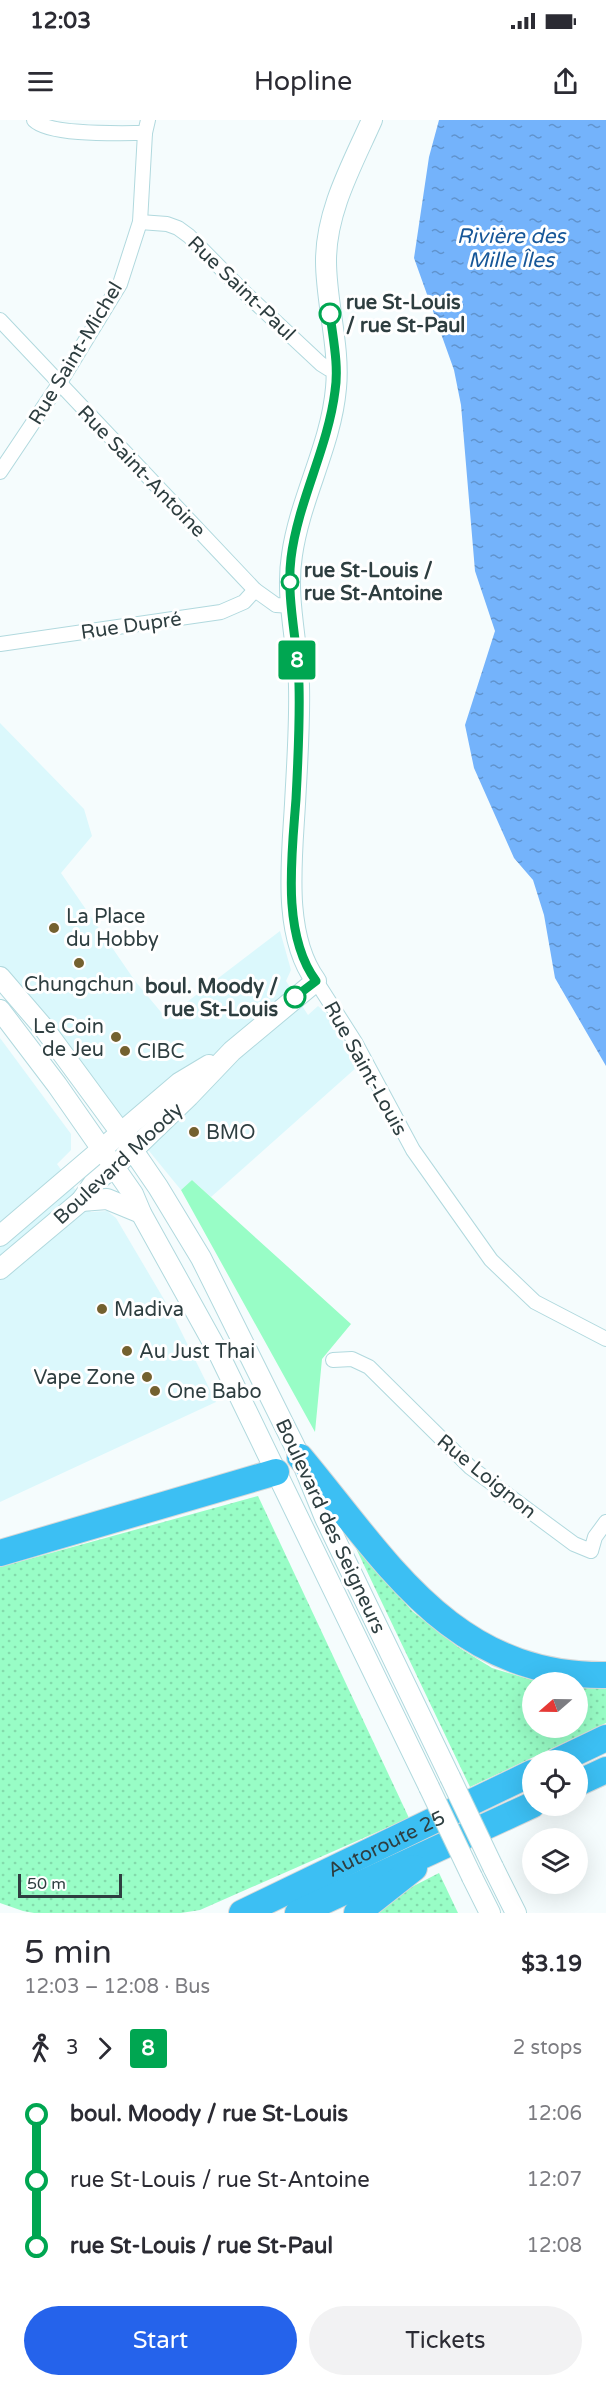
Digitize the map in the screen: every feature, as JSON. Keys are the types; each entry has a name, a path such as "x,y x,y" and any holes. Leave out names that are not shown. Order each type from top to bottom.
{"highway":[{"path":"300,1457 400,1580 431,1610 456,1629 494,1651 525,1664 569,1674 606,1676"},
{"path":"0,1553 276,1472"},
{"path":"581,1750 606,1738"},
{"path":"588,1778 606,1770"},
{"name":"Autoroute 25","path":"242,1913 522,1778"},
{"name":"Autoroute 25","path":"298,1913 378,1874 432,1852 522,1810"},
{"path":"357,1913 432,1852"}],"main road":[{"name":"Rue Saint-Louis","path":"316,981 306,967 301,952 293,907 299,690 290,577 293,549 331,416 336,389 327,269 328,240 339,196 372,120"},
{"name":"Boulevard des Seigneurs","path":"0,977 43,1027 121,1133 201,1258 300,1457 325,1518 516,1913"},
{"name":"Boulevard Moody","path":"0,1269 81,1202 93,1184 133,1150 189,1096 231,1051 316,981"},
{"name":"Boulevard des Seigneurs","path":"0,1010 104,1149 134,1194 141,1213 200,1318 490,1913"},
{"name":"Boulevard Moody","path":"0,1236 179,1083 231,1051"},
{"path":"81,1202 107,1199 141,1213"}],"street":[{"path":"34,120 39,125 76,132 146,127"},
{"name":"Rue Saint-Michel","path":"0,472 59,384 120,284 140,222 146,127"},
{"name":"Rue Saint-Paul","path":"140,222 167,224 183,232 321,364 329,369 336,369"},
{"name":"Rue Saint-Antoine","path":"0,320 255,590 276,605 292,606"},
{"name":"Rue Dupré","path":"0,644 221,612 243,602 255,590"},
{"name":"Rue Saint-Louis","path":"316,981 355,1042 413,1150 491,1260 535,1302 606,1339"},
{"name":"Rue Loignon","path":"333,1360 351,1359 369,1367 470,1467 574,1544 591,1551"},
{"path":"606,1522 595,1537 591,1551 606,1552"}],"shaded area":[{"path":"0,723 84,809 92,836 61,873 135,981 166,1018 280,931 291,970 286,981 308,1015 318,1006 329,1016 357,1067 211,1197 192,1180 181,1190 0,976"},
{"path":"0,1038 71,1134 71,1150 57,1164 91,1212 107,1211 116,1218 172,1313 216,1402 0,1502"}],"green space":[{"path":"192,1180 351,1324 322,1359 315,1432 181,1190"},
{"path":"258,1496 409,1818 200,1910 181,1913 34,1913 0,1903 0,1567"},
{"path":"352,1540 412,1611 458,1647 492,1668 522,1677 522,1738 574,1738 549,1750 522,1750 522,1763 470,1787"},
{"path":"588,1686 606,1687 606,1723 588,1731"},
{"path":"439,1873 458,1913 375,1913 394,1896"}],"water":[{"name":"Rivière des Mille Îles","path":"439,120 606,120 606,1066 555,978 544,915 533,880 514,858 474,768 465,725 495,631 475,571 461,405 454,370 414,258 429,157"}],"bus line":[{"name":"8","path":"295,997 316,981 304,962 293,907 292,873 299,697 290,572 298,527 323,446 335,394 336,369 330,314"}],"place":[{"name":"rue St-Louis / rue St-Paul","path":"330,314"},
{"name":"rue St-Louis / rue St-Antoine","path":"290,582"},
{"name":"La Place du Hobby","path":"54,928"},
{"name":"Chungchun","path":"79,963"},
{"name":"boul. Moody / rue St-Louis","path":"295,997"},
{"name":"Le Coin de Jeu","path":"116,1037"},
{"name":"CIBC","path":"125,1051"},
{"name":"BMO","path":"194,1132"},
{"name":"Madiva","path":"102,1309"},
{"name":"Au Just Thai","path":"127,1351"},
{"name":"Vape Zone","path":"147,1377"},
{"name":"One Babo","path":"155,1391"}]}
